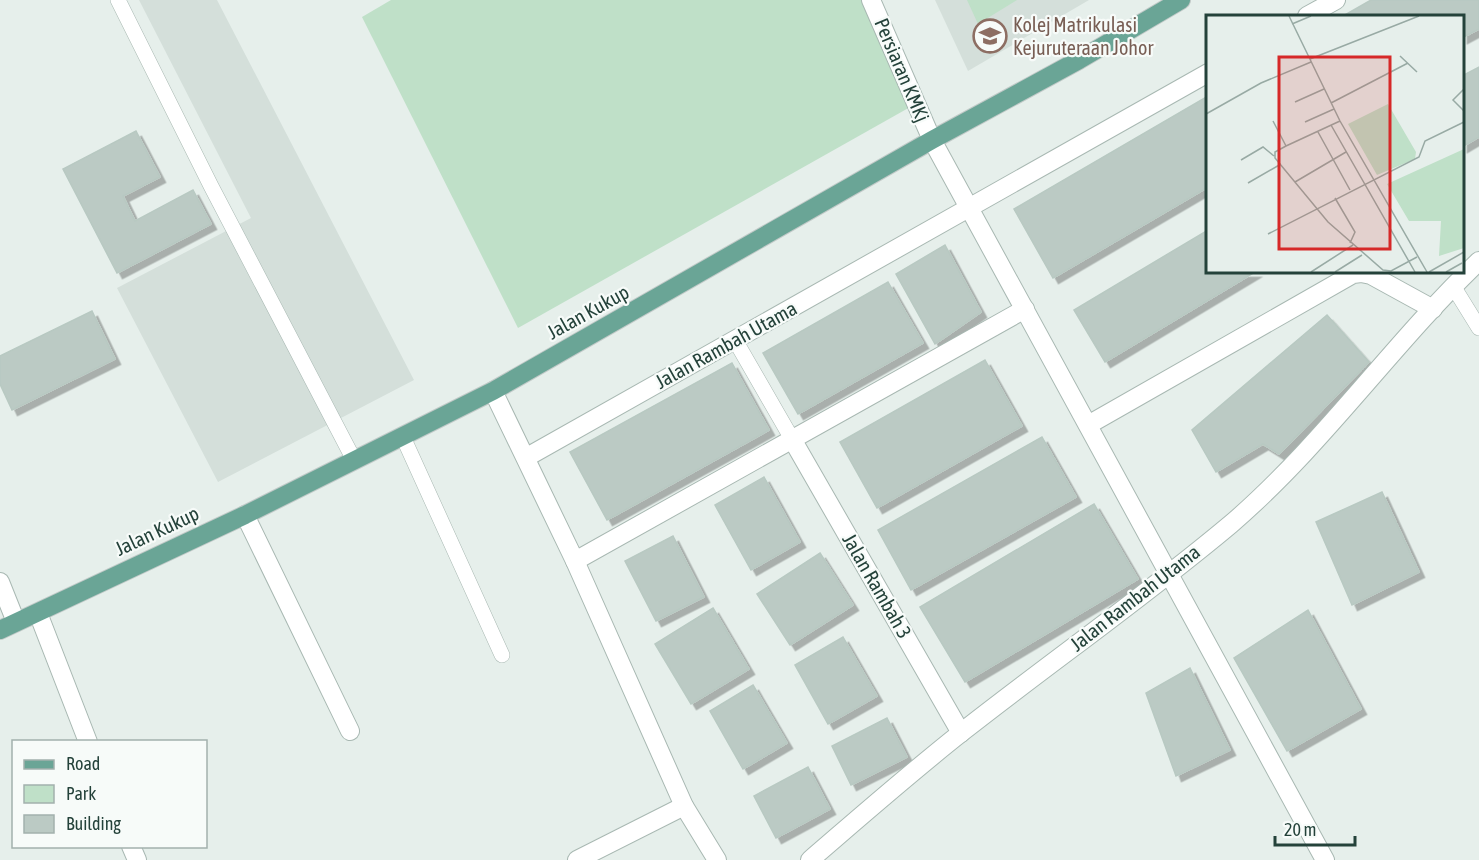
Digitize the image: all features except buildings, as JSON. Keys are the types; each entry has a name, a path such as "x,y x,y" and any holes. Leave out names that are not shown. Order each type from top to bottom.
{"main road":[{"name":"Jalan Kukup","path":"8,626 245,515 493,391 1181,0"}],"street":[{"name":"Persiaran KMKj","path":"871,0 932,140 1325,860"},
{"path":"1309,15 1336,0"},
{"name":"Jalan Rambah Utama","path":"527,458 1206,74"},
{"name":"Jalan Rambah Utama","path":"810,860 832,852 962,733 1231,524 1276,482 1356,397 1453,286 1479,261"},
{"path":"1088,425 1353,274 1371,275 1434,309"},
{"path":"575,561 1025,309"},
{"path":"493,391 575,561 684,806 717,860"},
{"name":"Jalan Rambah 3","path":"792,439 962,733"},
{"path":"245,515 350,731"},
{"path":"0,582 8,626"},
{"path":"38,613 88,740"},
{"path":"577,860 684,806"}],"lane":[{"path":"118,0 211,186 354,460"},
{"path":"1453,286 1479,328"},
{"path":"735,340 792,439"},
{"path":"403,437 502,655"}],"shaded area":[{"path":"139,0 217,0 414,380 218,482 117,288 251,218"},
{"name":"Kolej Matrikulasi Kejuruteraan Johor","path":"935,0 1089,0 968,71"}],"green space":[{"path":"391,0 867,0 912,106 518,328 362,17"},
{"path":"967,0 1017,0 978,24"}],"place":[{"name":"Kolej Matrikulasi Kejuruteraan Johor","path":"990,36"}]}
